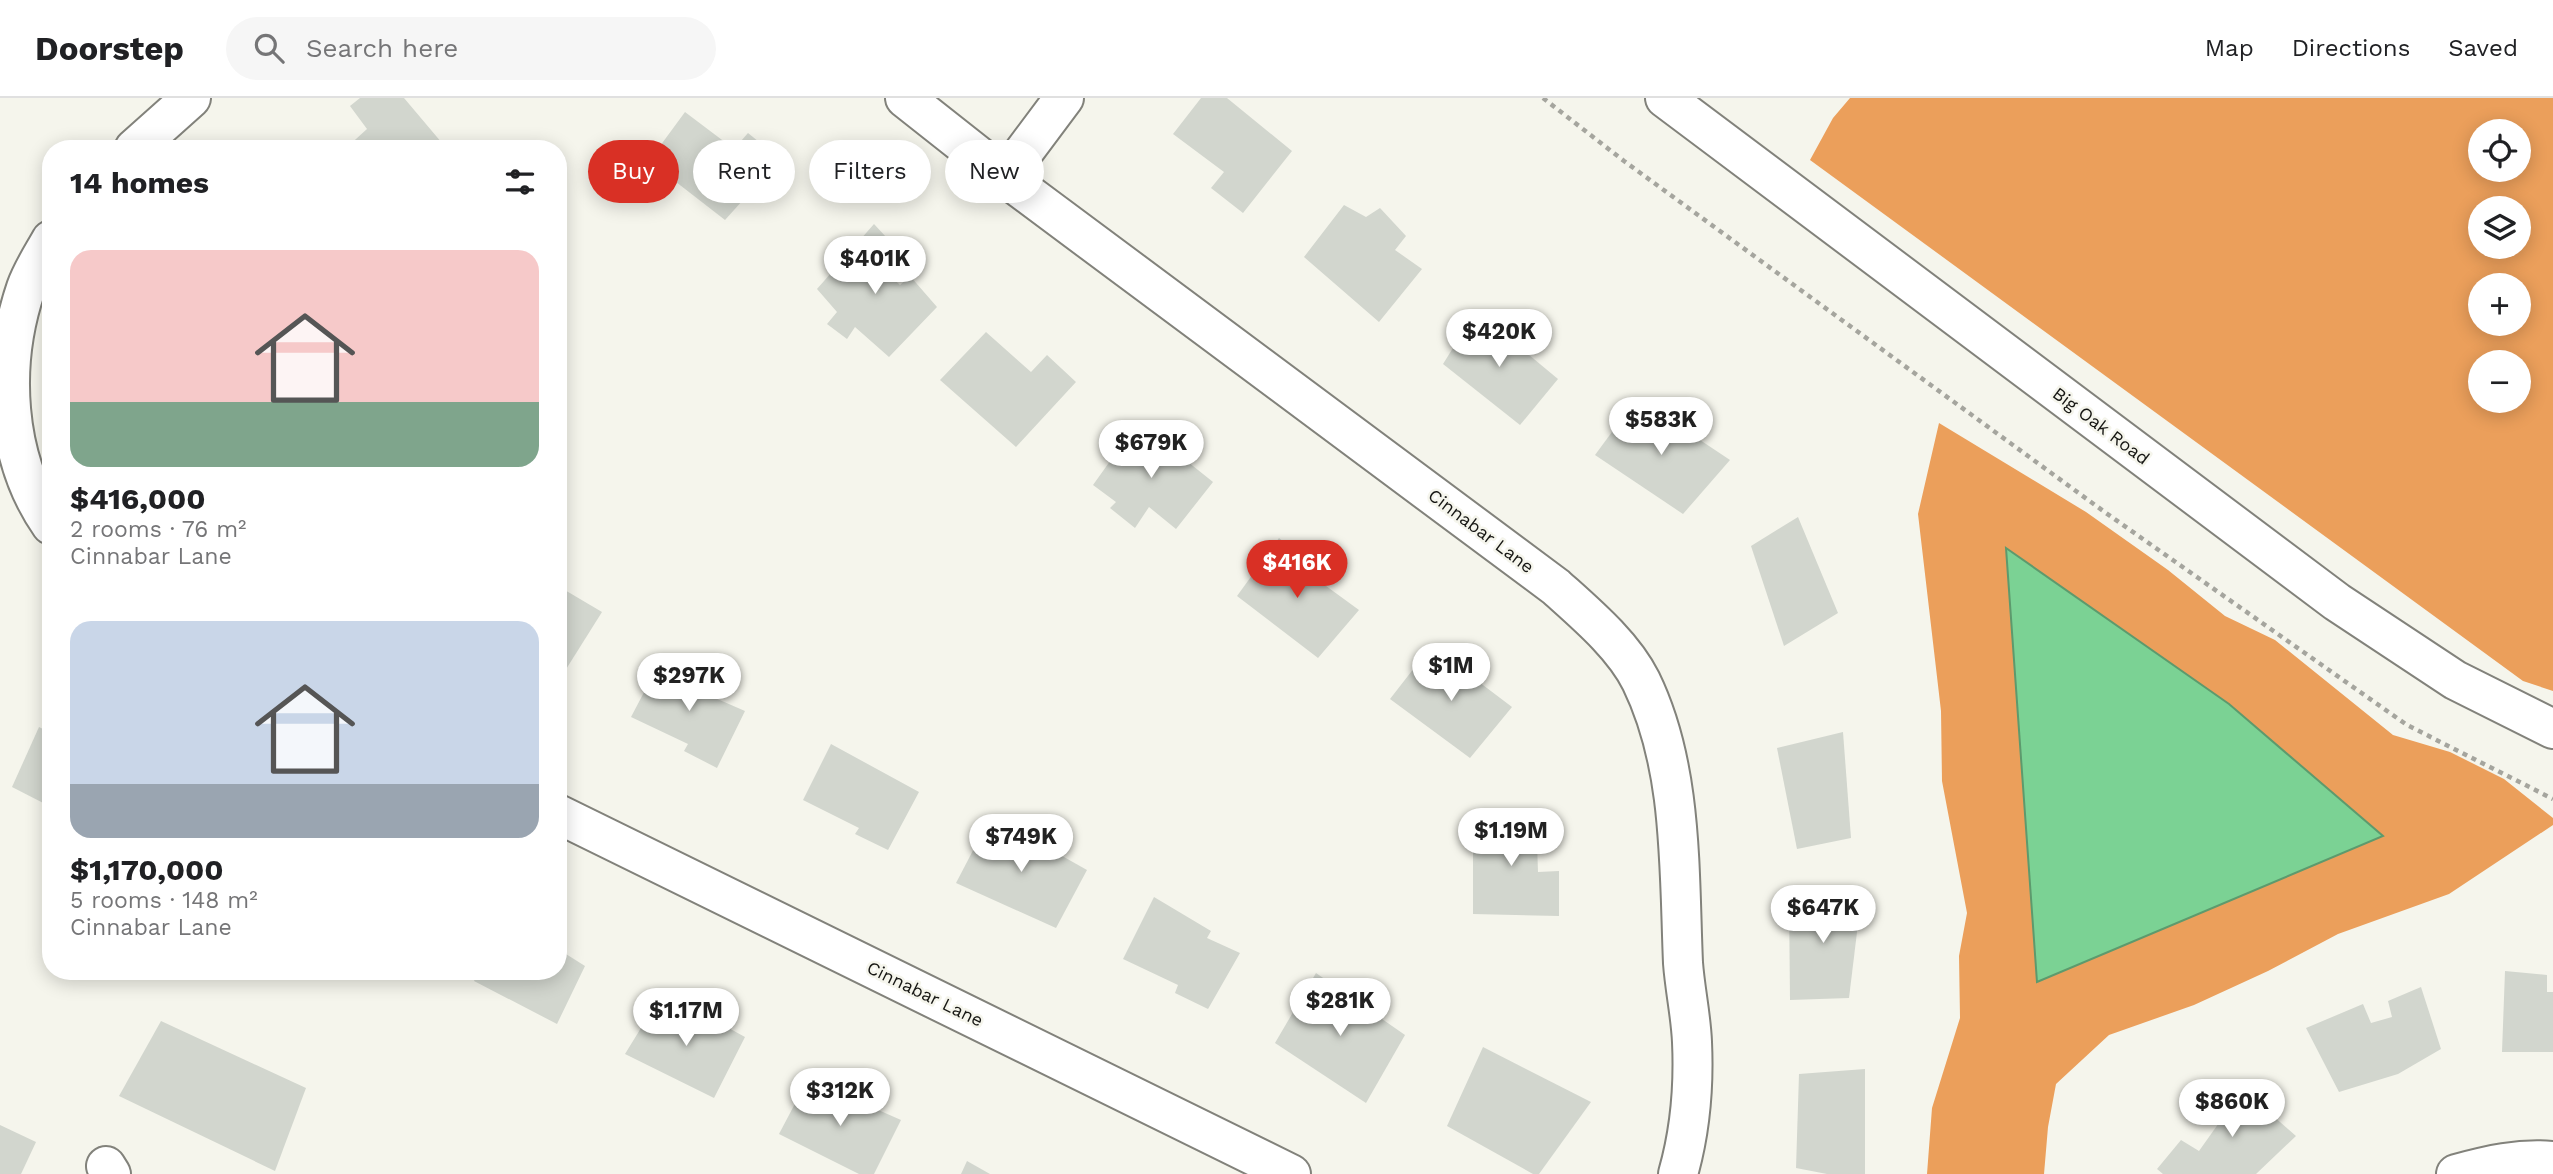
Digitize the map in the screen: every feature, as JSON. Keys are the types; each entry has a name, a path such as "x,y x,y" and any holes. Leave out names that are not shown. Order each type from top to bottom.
{"street":[{"path":"144,140 191,98"},
{"name":"Cinnabar Lane","path":"905,98 958,140"},
{"path":"1033,140 1064,98"},
{"name":"Big Oak Road","path":"1665,98 2337,603 2455,680 2553,729"},
{"name":"Cinnabar Lane","path":"1040,203 1556,587 1605,632 1640,678 1657,717 1669,765 1677,835 1684,969 1692,1042 1691,1107 1678,1174"},
{"path":"42,257 26,287 13,327 7,371 10,423 24,474 42,513"},
{"name":"Cinnabar Lane","path":"567,818 1291,1174"},
{"path":"2456,1174 2496,1163 2532,1159 2553,1161"}],"path":[{"path":"1543,98 1624,161 2106,513 2407,725 2553,799"}],"shaded area":[{"path":"1850,98 2553,98 2553,691 2523,681 1810,160 1833,118"},
{"path":"1939,423 2086,512 2168,570 2225,616 2275,640 2393,735 2450,752 2504,779 2553,818 2553,825 2449,894 2338,934 2268,971 2194,1005 2109,1035 2056,1084 2048,1127 2044,1174 1927,1174 1932,1108 1960,1018 1959,956 1967,913 1942,781 1941,711 1918,514"},
{"path":"2006,548 2229,704 2383,836 2037,982"}],"building":[{"path":"360,98 404,98 439,140 355,140 367,129 350,106"},
{"path":"1201,98 1227,98 1292,151 1243,213 1211,188 1224,172 1173,134"},
{"path":"685,112 722,140 693,140 693,195 679,184 679,140 664,140"},
{"path":"748,133 757,140 742,140"},
{"path":"703,203 740,203 725,220"},
{"path":"1344,205 1366,217 1380,208 1406,236 1395,250 1422,269 1379,322 1304,257"},
{"path":"874,224 898,250 882,268 900,285 910,276 937,307 889,357 855,327 847,339 827,324 837,312 817,289"},
{"path":"1476,311 1558,379 1520,425 1443,364"},
{"path":"986,332 1031,372 1047,355 1076,382 1016,447 940,380"},
{"path":"1637,398 1730,460 1683,514 1595,455"},
{"path":"1138,422 1213,482 1176,529 1149,507 1135,528 1110,508 1116,502 1093,485"},
{"path":"1798,517 1838,613 1784,646 1751,546"},
{"path":"1279,538 1313,566 1311,575 1359,610 1318,658 1237,596"},
{"path":"567,591 602,612 567,668"},
{"path":"1425,654 1436,660 1442,654 1512,707 1470,758 1390,699"},
{"path":"661,660 721,689 715,698 745,711 717,768 684,751 688,744 631,717"},
{"path":"39,727 42,728 42,802 12,787"},
{"path":"1843,732 1851,838 1797,849 1777,748"},
{"path":"831,744 919,792 888,850 855,834 859,828 803,800"},
{"path":"1473,813 1536,813 1538,872 1559,871 1559,916 1473,914"},
{"path":"991,816 1087,870 1056,928 956,883"},
{"path":"1862,891 1849,998 1790,1000 1789,900"},
{"path":"1154,897 1211,931 1207,938 1240,953 1208,1009 1175,993 1178,985 1123,959"},
{"path":"567,955 585,966 557,1024 474,981 567,980"},
{"path":"2505,971 2547,975 2547,992 2553,992 2553,1052 2502,1052"},
{"path":"1316,973 1405,1035 1366,1103 1275,1043"},
{"path":"2421,987 2441,1049 2398,1074 2339,1092 2306,1028 2363,1004 2371,1023 2392,1017 2388,1001"},
{"path":"657,1002 709,1025 714,1020 745,1037 714,1098 625,1054"},
{"path":"161,1021 306,1088 275,1171 119,1096"},
{"path":"1483,1047 1591,1102 1539,1174 1533,1174 1447,1126"},
{"path":"1865,1069 1865,1174 1827,1174 1796,1168 1799,1074"},
{"path":"808,1079 901,1120 874,1174 859,1174 779,1134"},
{"path":"2232,1080 2296,1136 2256,1174 2163,1174 2157,1169 2181,1140 2199,1151 2221,1120 2206,1104"},
{"path":"0,1125 36,1142 21,1174 0,1174"},
{"path":"967,1161 990,1174 961,1174"}]}
